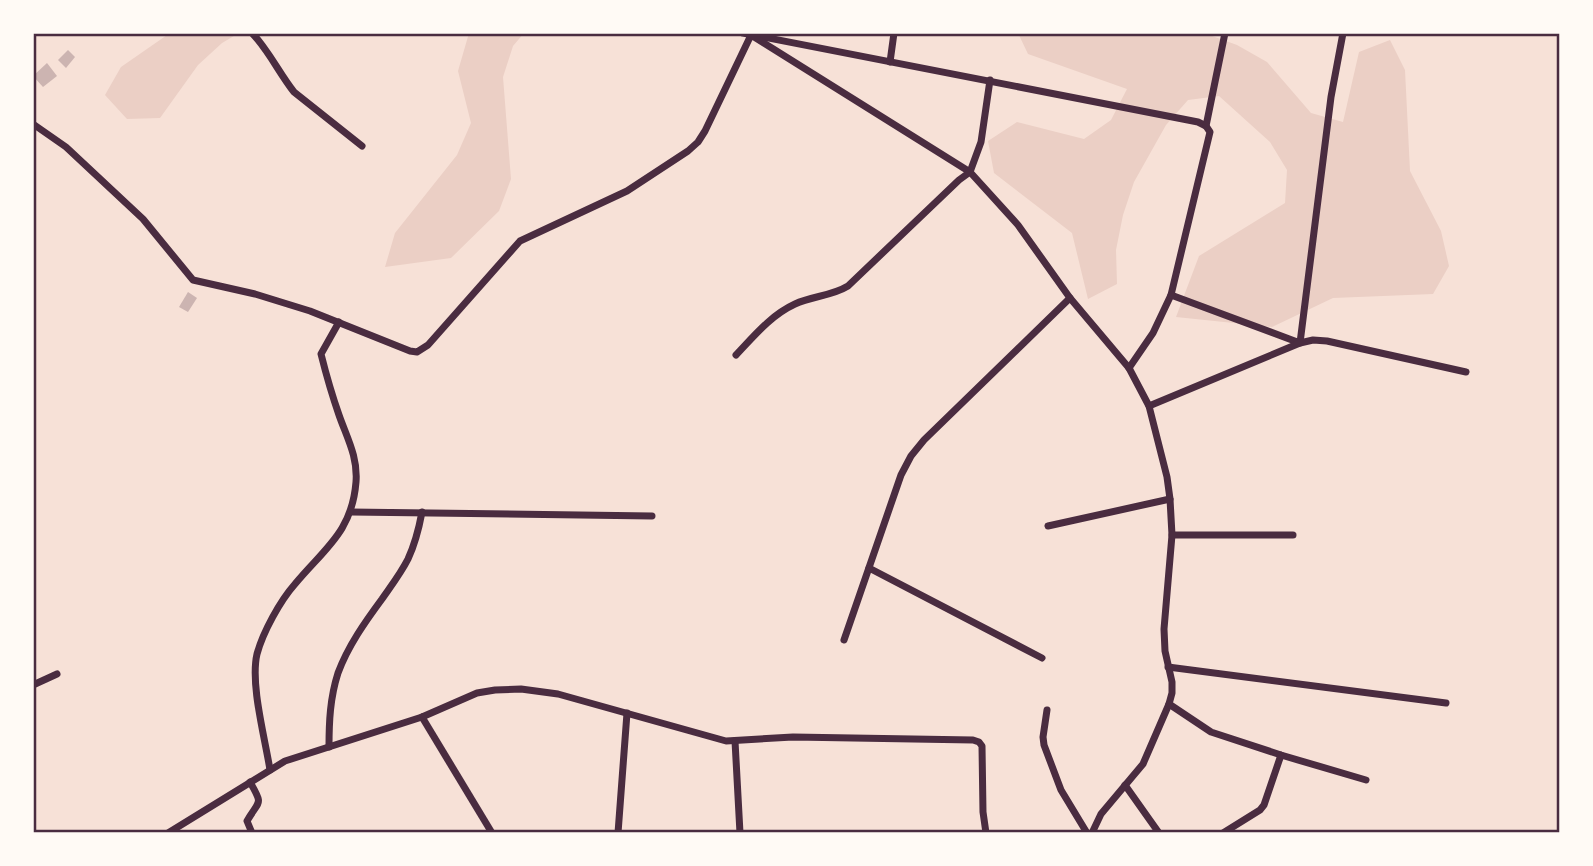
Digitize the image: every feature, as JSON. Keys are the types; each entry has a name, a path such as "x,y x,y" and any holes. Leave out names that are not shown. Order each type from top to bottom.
{"street":[{"path":"252,33 294,92 362,146"},
{"path":"890,62 894,33"},
{"path":"1206,126 1225,33"},
{"path":"1300,343 1331,97 1343,33"},
{"path":"747,34 990,80 1198,122 1206,126 1210,132 1171,295 1153,333 1129,368"},
{"path":"747,34 970,172 1018,225 1070,298 1129,368 1149,406 1162,452 1170,499 1172,534 1164,629 1172,693 1149,754 1101,814 1090,833 1061,790 1044,746 1047,710"},
{"path":"33,124 66,147 143,219 193,280 255,294 417,352 428,345 520,241 627,191 698,142 747,34"},
{"path":"736,355 782,311 797,303 848,286 970,172 981,142 990,80"},
{"path":"1171,295 1300,343"},
{"path":"844,640 901,475 911,456 924,440 1070,298"},
{"path":"270,770 257,693 255,669 258,652 267,629 293,585 331,545 346,523 351,512 356,482 353,450 337,409 321,354 339,322"},
{"path":"1149,406 1313,340 1466,372"},
{"path":"1048,526 1170,499"},
{"path":"351,512 652,516"},
{"path":"329,747 329,711 338,672 367,619 409,558 422,512"},
{"path":"1172,534 1293,535"},
{"path":"869,568 1042,658"},
{"path":"1168,667 1446,703"},
{"path":"33,685 57,674"},
{"path":"168,833 285,761 422,717 477,693 520,689 558,694 719,740 793,737 973,740 982,746 986,833"},
{"path":"1169,704 1211,732 1366,780"},
{"path":"618,833 627,713"},
{"path":"422,717 492,833"},
{"path":"735,741 740,833"},
{"path":"1223,833 1264,805 1281,755"},
{"path":"250,782 259,802 258,808 247,821 252,833"},
{"path":"1125,785 1159,833"}],"shaded area":[{"path":"170,33 239,33 222,43 198,65 160,118 127,119 105,95 121,67"},
{"path":"469,33 524,33 513,46 503,77 511,179 499,211 451,258 385,267 395,233 457,155 471,123 458,71"},
{"path":"1018,33 1204,33 1237,45 1267,62 1311,113 1343,122 1359,52 1390,40 1405,70 1410,171 1441,231 1449,266 1433,294 1333,298 1272,327 1176,317 1199,256 1285,203 1287,170 1270,142 1219,96 1188,100 1166,125 1134,182 1123,215 1116,250 1117,284 1088,299 1072,233 994,173 988,141 1017,122 1084,139 1111,120 1127,89 1028,54"}],"building":[{"path":"68,50 75,57 66,68 58,60"},
{"path":"47,63 57,76 43,87 33,76"},
{"path":"188,292 197,298 188,312 179,307"}]}
